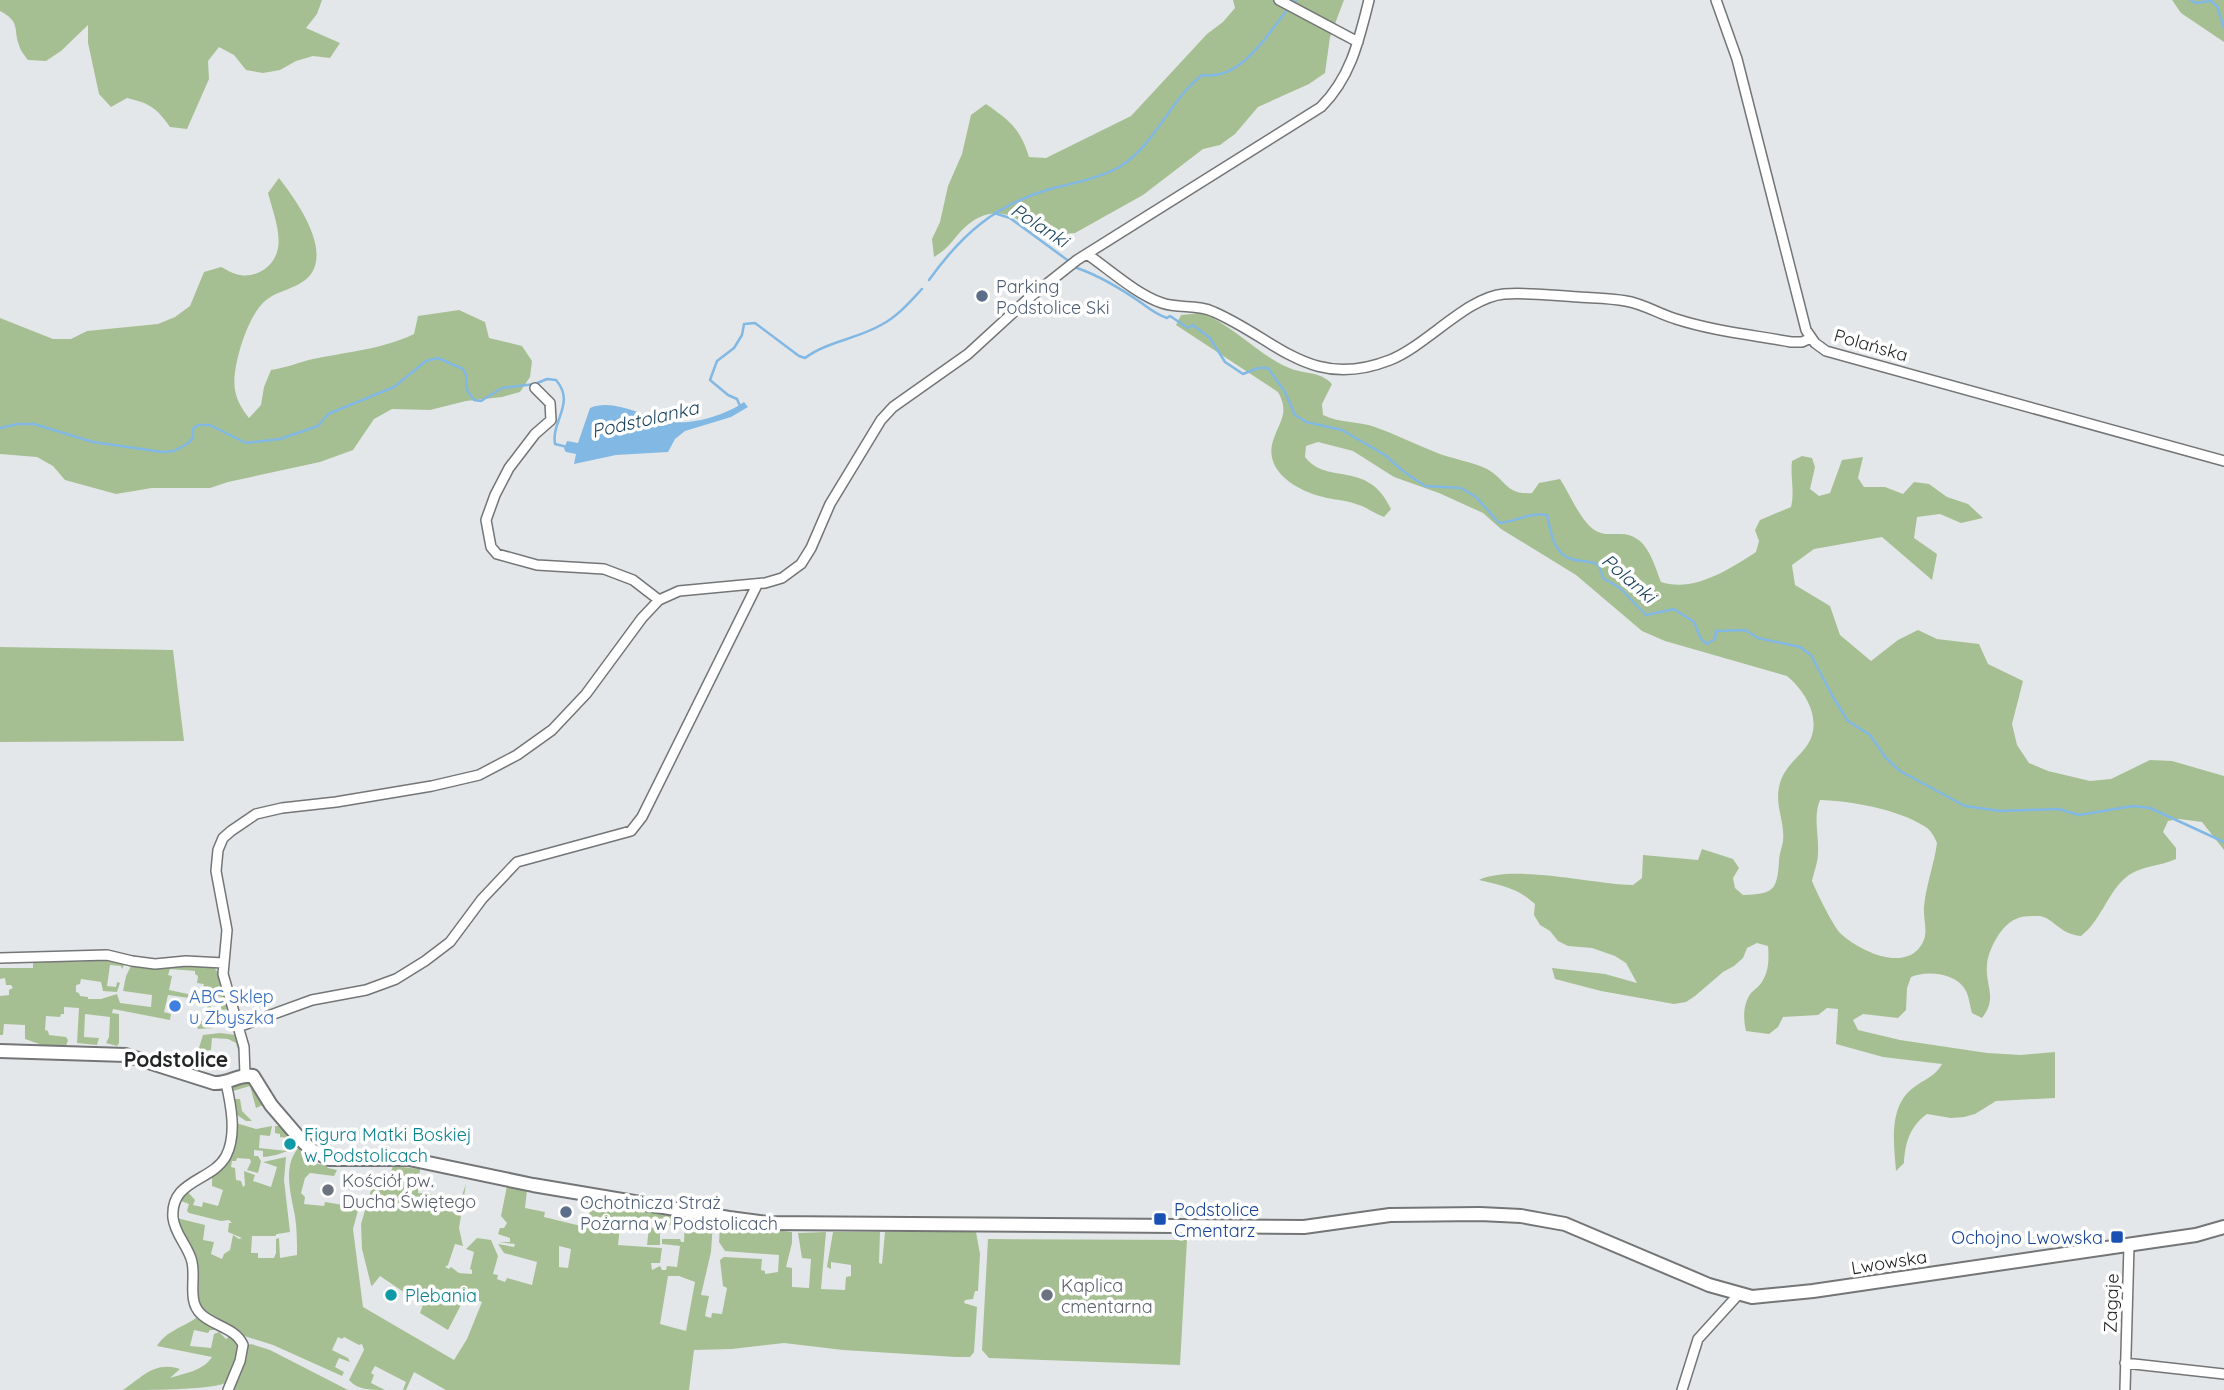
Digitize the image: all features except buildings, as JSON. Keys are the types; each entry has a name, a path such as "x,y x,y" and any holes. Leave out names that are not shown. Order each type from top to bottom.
{"street":[{"path":"1279,0 1358,42"},
{"path":"0,1051 126,1055 207,1082 226,1083 245,1075 244,1047 223,974 228,941 216,871 218,850 223,838 256,814 432,786 479,775 517,755 552,730 586,694 642,618 659,600 680,591 757,585 782,578 801,564 811,548 830,503 881,420 893,407 968,354 1029,298 1087,254 1321,107 1332,97 1350,67 1369,0"},
{"name":"Polańska","path":"1716,0 1737,59 1805,330 1811,338 1826,351 2224,461"},
{"path":"1087,254 1153,300 1212,311 1280,351 1320,367 1348,369 1391,360 1408,352 1464,312 1501,294 1626,301 1677,319 1726,330 1791,342 1802,342 1811,338"},
{"path":"535,388 550,403 551,420 535,434 509,468 495,495 486,520 491,547 498,554 537,565 604,569 633,580 659,600"},
{"path":"238,1027 312,1000 366,990 396,979 450,942 482,898 517,862 631,831 642,817 757,585"},
{"path":"0,958 107,955 155,964 186,961 223,963"},
{"name":"Lwowska","path":"245,1075 255,1077 271,1105 301,1140 312,1150 329,1158 409,1159 533,1185 767,1223 1304,1227 1390,1215 1521,1216 1572,1226 1709,1285 1738,1294 1767,1297 2196,1235 2224,1227"},
{"path":"226,1083 232,1117 227,1154 220,1164 179,1193 173,1215 191,1259 197,1309 235,1335 243,1346 228,1390"},
{"name":"Zagaje","path":"2125,1390 2129,1245"},
{"path":"1682,1390 1698,1339 1738,1294"},
{"path":"2125,1363 2224,1374"}],"green space":[{"path":"0,0 322,0 317,14 306,28 340,43 330,58 313,56 280,70 263,73 246,70 234,55 219,47 208,61 209,79 187,129 170,127 161,115 147,104 127,98 111,107 99,94 88,43 88,25 61,51 46,61 28,60 17,39 14,22 0,11"},
{"path":"1233,0 1344,0 1330,37 1325,73 1309,84 1258,107 1235,134 1220,145 1203,149 1143,195 1075,233 1038,236 1011,216 992,213 972,221 934,257 932,239 940,222 948,186 962,154 971,115 986,104 1013,126 1029,157 1046,158 1131,116 1207,34 1223,22 1235,8"},
{"path":"2172,0 2224,0 2224,42 2181,13"},
{"path":"279,178 309,224 314,238 316,263 306,279 265,301 247,330 238,356 234,380 237,398 249,418 261,405 271,370 390,343 414,334 418,316 459,310 485,322 489,338 522,346 532,361 530,377 520,392 430,410 392,409 374,419 353,450 320,462 210,488 152,488 116,494 65,480 53,466 37,457 0,454 0,318 53,339 71,339 87,331 158,324 175,317 190,306 204,272 221,267 234,273 250,275 263,270 273,261 278,248 278,234 268,193"},
{"path":"1202,313 1214,318 1276,361 1327,380 1332,384 1322,404 1323,415 1375,427 1441,454 1481,466 1494,473 1516,492 1532,493 1539,483 1560,479 1579,512 1593,529 1605,534 1635,538 1647,549 1661,582 1673,585 1711,578 1756,552 1759,541 1755,530 1760,520 1791,507 1792,461 1802,456 1812,458 1815,467 1810,489 1819,496 1830,493 1842,460 1863,457 1858,478 1864,487 1885,487 1903,494 1914,482 1929,484 1947,497 1968,504 1983,518 1961,523 1940,514 1917,517 1914,538 1937,554 1932,580 1882,537 1814,549 1792,565 1795,585 1830,606 1840,635 1871,661 1898,640 1918,630 1937,639 1979,644 1988,664 2023,681 2012,724 2017,745 2029,763 2048,771 2090,781 2111,779 2150,760 2172,761 2224,776 2224,850 2202,822 2179,819 2168,821 2163,832 2176,848 2176,859 2129,875 2081,936 2073,935 2048,919 2038,916 2018,918 2010,922 2000,932 1990,952 1987,972 1990,998 1982,1018 1972,1013 1966,991 1956,980 1925,974 1911,977 1907,988 1906,1010 1898,1018 1863,1014 1853,1020 1858,1030 1900,1040 1987,1053 2021,1055 2055,1052 2055,1098 1996,1101 1975,1114 1964,1117 1927,1114 1913,1130 1907,1142 1904,1163 1896,1171 1894,1126 1900,1105 1913,1088 1933,1075 1942,1064 1883,1057 1836,1044 1838,1009 1827,1008 1818,1015 1783,1017 1778,1027 1769,1034 1746,1031 1745,1006 1748,997 1765,976 1768,946 1757,943 1747,948 1743,958 1695,996 1686,1002 1674,1004 1601,991 1555,979 1552,968 1605,974 1637,983 1626,963 1615,956 1592,948 1568,946 1558,941 1550,931 1540,925 1534,915 1535,904 1522,894 1479,880 1494,876 1532,874 1633,885 1642,878 1643,855 1698,860 1702,849 1733,859 1739,868 1733,878 1735,888 1743,895 1767,892 1772,889 1777,879 1783,841 1779,787 1785,772 1811,738 1813,721 1809,704 1787,676 1665,641 1642,631 1576,575 1501,529 1483,513 1394,477 1353,451 1318,442 1306,446 1305,457 1314,466 1359,478 1371,484 1382,494 1391,509 1384,517 1362,506 1316,495 1294,485 1277,470 1271,450 1283,410 1278,392 1176,325 1181,315","holes":["1820,800 1859,804 1901,815 1926,828 1935,838 1937,843 1924,907 1925,935 1922,944 1914,953 1894,958 1870,952 1841,934 1830,917 1812,881 1818,856 1818,806"]},
{"path":"0,647 173,650 184,741 0,742"},
{"path":"104,959 125,963 122,969 121,966 110,965 107,986 116,987 117,982 120,983 117,992 103,991 101,982 81,979 80,984 76,985 76,992 80,996 101,999 117,994 120,1003 151,1007 152,995 123,991 131,966 213,966 219,974 230,1009 221,1010 221,997 213,994 210,1000 213,1028 198,1029 196,1022 209,1020 205,992 202,991 204,984 197,983 198,976 195,971 170,969 168,975 172,976 169,990 188,994 189,998 168,995 164,1012 171,1014 170,1020 113,1009 112,1013 119,1014 117,1046 106,1043 110,1017 85,1014 84,1037 99,1038 97,1045 77,1043 79,1008 64,1007 64,1014 60,1017 46,1016 45,1030 49,1035 66,1037 66,1046 42,1045 25,1039 25,1025 4,1024 3,1035 0,1035 0,996 9,995 9,990 13,988 6,985 5,978 0,979 0,968 33,968 33,960 76,962"},
{"path":"203,1035 236,1035 241,1046 240,1057 236,1043 228,1039 212,1038 211,1050 198,1051"},
{"path":"252,1083 265,1104 256,1108 250,1086 233,1091 234,1099 240,1099 242,1111 252,1121 246,1121 234,1113 231,1085"},
{"path":"236,1123 256,1129 272,1126 270,1136 260,1135 259,1148 287,1151 288,1138 275,1133 275,1126 281,1126 293,1140 290,1150 273,1156 263,1157 263,1151 254,1150 254,1156 258,1156 261,1161 258,1173 247,1170 250,1159 237,1158 232,1161 231,1167 235,1168 236,1180 241,1181 243,1187 244,1171 255,1175 253,1181 271,1187 277,1167 263,1162 286,1157 284,1180 290,1232 275,1236 252,1236 251,1253 258,1253 258,1258 274,1258 276,1239 279,1238 280,1258 297,1255 289,1171 299,1147 303,1156 337,1170 334,1176 310,1173 305,1178 301,1193 305,1197 304,1204 324,1206 325,1202 355,1207 357,1199 361,1199 353,1229 363,1307 454,1360 467,1339 482,1302 466,1295 448,1330 420,1313 423,1305 380,1276 371,1285 362,1249 361,1224 372,1187 385,1189 393,1166 420,1169 418,1193 446,1196 443,1209 456,1213 466,1184 459,1228 463,1246 455,1244 445,1267 451,1267 459,1273 472,1274 470,1269 474,1252 466,1249 477,1238 491,1240 498,1256 493,1274 505,1282 507,1278 532,1285 537,1262 504,1253 498,1244 514,1247 515,1244 499,1242 510,1242 510,1238 498,1234 500,1228 504,1228 507,1223 501,1216 507,1186 527,1190 525,1208 545,1212 544,1217 585,1227 593,1202 676,1215 674,1224 667,1226 621,1218 618,1245 662,1248 660,1263 651,1263 652,1270 660,1266 662,1270 666,1270 667,1266 677,1267 680,1246 662,1244 662,1239 680,1239 684,1242 685,1218 713,1223 711,1252 701,1295 709,1296 705,1316 711,1318 712,1313 722,1314 727,1288 723,1286 720,1260 724,1257 762,1259 761,1270 765,1271 765,1274 778,1272 779,1255 725,1251 719,1242 720,1224 792,1232 786,1267 792,1268 792,1287 809,1288 811,1259 802,1258 798,1233 826,1232 821,1289 845,1290 846,1277 851,1276 851,1265 831,1262 831,1269 827,1267 833,1232 880,1232 879,1263 882,1264 885,1232 976,1232 980,1254 978,1291 975,1291 973,1299 965,1300 964,1303 977,1307 974,1352 970,1357 956,1357 843,1350 784,1343 694,1350 689,1390 446,1390 414,1372 406,1390 403,1390 406,1382 375,1366 371,1373 374,1375 371,1383 385,1390 365,1389 349,1380 364,1350 362,1344 338,1337 332,1350 348,1358 350,1362 339,1358 335,1367 344,1372 342,1376 273,1345 241,1335 200,1309 177,1218 205,1225 203,1240 214,1242 211,1254 222,1259 230,1250 233,1235 242,1238 228,1232 229,1223 232,1223 229,1220 221,1221 189,1213 189,1204 181,1201 179,1207 177,1206 186,1190 195,1200 193,1205 202,1207 203,1202 218,1206 223,1190 212,1186 212,1174 222,1165","holes":["559,1246 571,1249 568,1268 559,1267","668,1276 679,1276 695,1282 686,1331 660,1324"]},
{"path":"649,1227 664,1230 660,1233 660,1245 647,1245"},
{"path":"988,1239 1187,1240 1180,1365 989,1358 982,1350"},
{"path":"196,1318 218,1330 210,1330 208,1333 194,1330 190,1346 211,1348 214,1334 219,1332 226,1339 231,1335 237,1342 238,1356 225,1383 192,1388 123,1390 156,1369 180,1369 170,1378 193,1371 208,1362 212,1357 157,1346 169,1333"},
{"path":"251,1344 270,1350 348,1390 231,1390 246,1346"}],"water":[{"path":"744,402 748,407 731,417 685,431 675,439 668,452 616,455 574,464 576,454 564,449 567,441 578,443 590,408 599,405 618,406 665,421 685,422 717,415"}],"waterway":[{"path":"2191,0 2195,3 2211,1 2217,6 2224,28"},
{"name":"Podstolanka","path":"929,280 967,235 996,213 1030,196 1096,177 1121,166 1154,134 1191,85 1202,75 1216,75 1240,64 1261,44 1287,10"},
{"name":"Polanki","path":"994,213 1010,218 1070,262"},
{"name":"Polanki","path":"1077,268 1111,284 1160,315 1167,318 1170,316 1188,328 1193,325 1210,338 1225,362 1243,374 1258,368 1268,368 1285,392 1295,415 1306,422 1342,430 1385,455 1425,486 1461,488 1476,497 1499,523 1534,515 1547,515 1560,552 1571,559 1599,565 1603,578 1620,588 1646,615 1674,609 1694,622 1701,639 1707,644 1715,639 1716,631 1745,630 1758,638 1800,647 1811,655 1848,721 1870,735 1886,758 1900,771 1965,806 2000,811 2059,809 2079,815 2133,806 2150,808 2224,842"},
{"name":"Podstolanka","path":"740,406 737,399 710,380 717,361 734,348 742,335 744,324 755,323 805,358 887,322 922,289"},
{"name":"Podstolanka","path":"0,428 34,424 93,442 162,452 174,451 187,444 193,438 193,429 198,425 210,425 246,443 280,439 318,426 328,414 394,387 426,361 438,358 463,369 467,390 474,400 481,401 502,388 535,384 547,379 556,380 564,396 555,444 567,447"}],"place":[{"name":"Parking Podstolice Ski","path":"982,296"},
{"name":"ABC Sklep u Zbyszka","path":"175,1006"},
{"name":"Figura Matki Boskiej w Podstolicach","path":"290,1144"},
{"name":"Kościół pw. Ducha Świętego","path":"328,1190"},
{"name":"Ochotnicza Straż Pożarna w Podstolicach","path":"566,1212"},
{"name":"Podstolice Cmentarz","path":"1160,1219"},
{"name":"Ochojno Lwowska","path":"2117,1237"},
{"name":"Plebania","path":"391,1295"},
{"name":"Kaplica cmentarna","path":"1047,1295"}],"district":[{"name":"Podstolice","path":"176,1059"}]}
